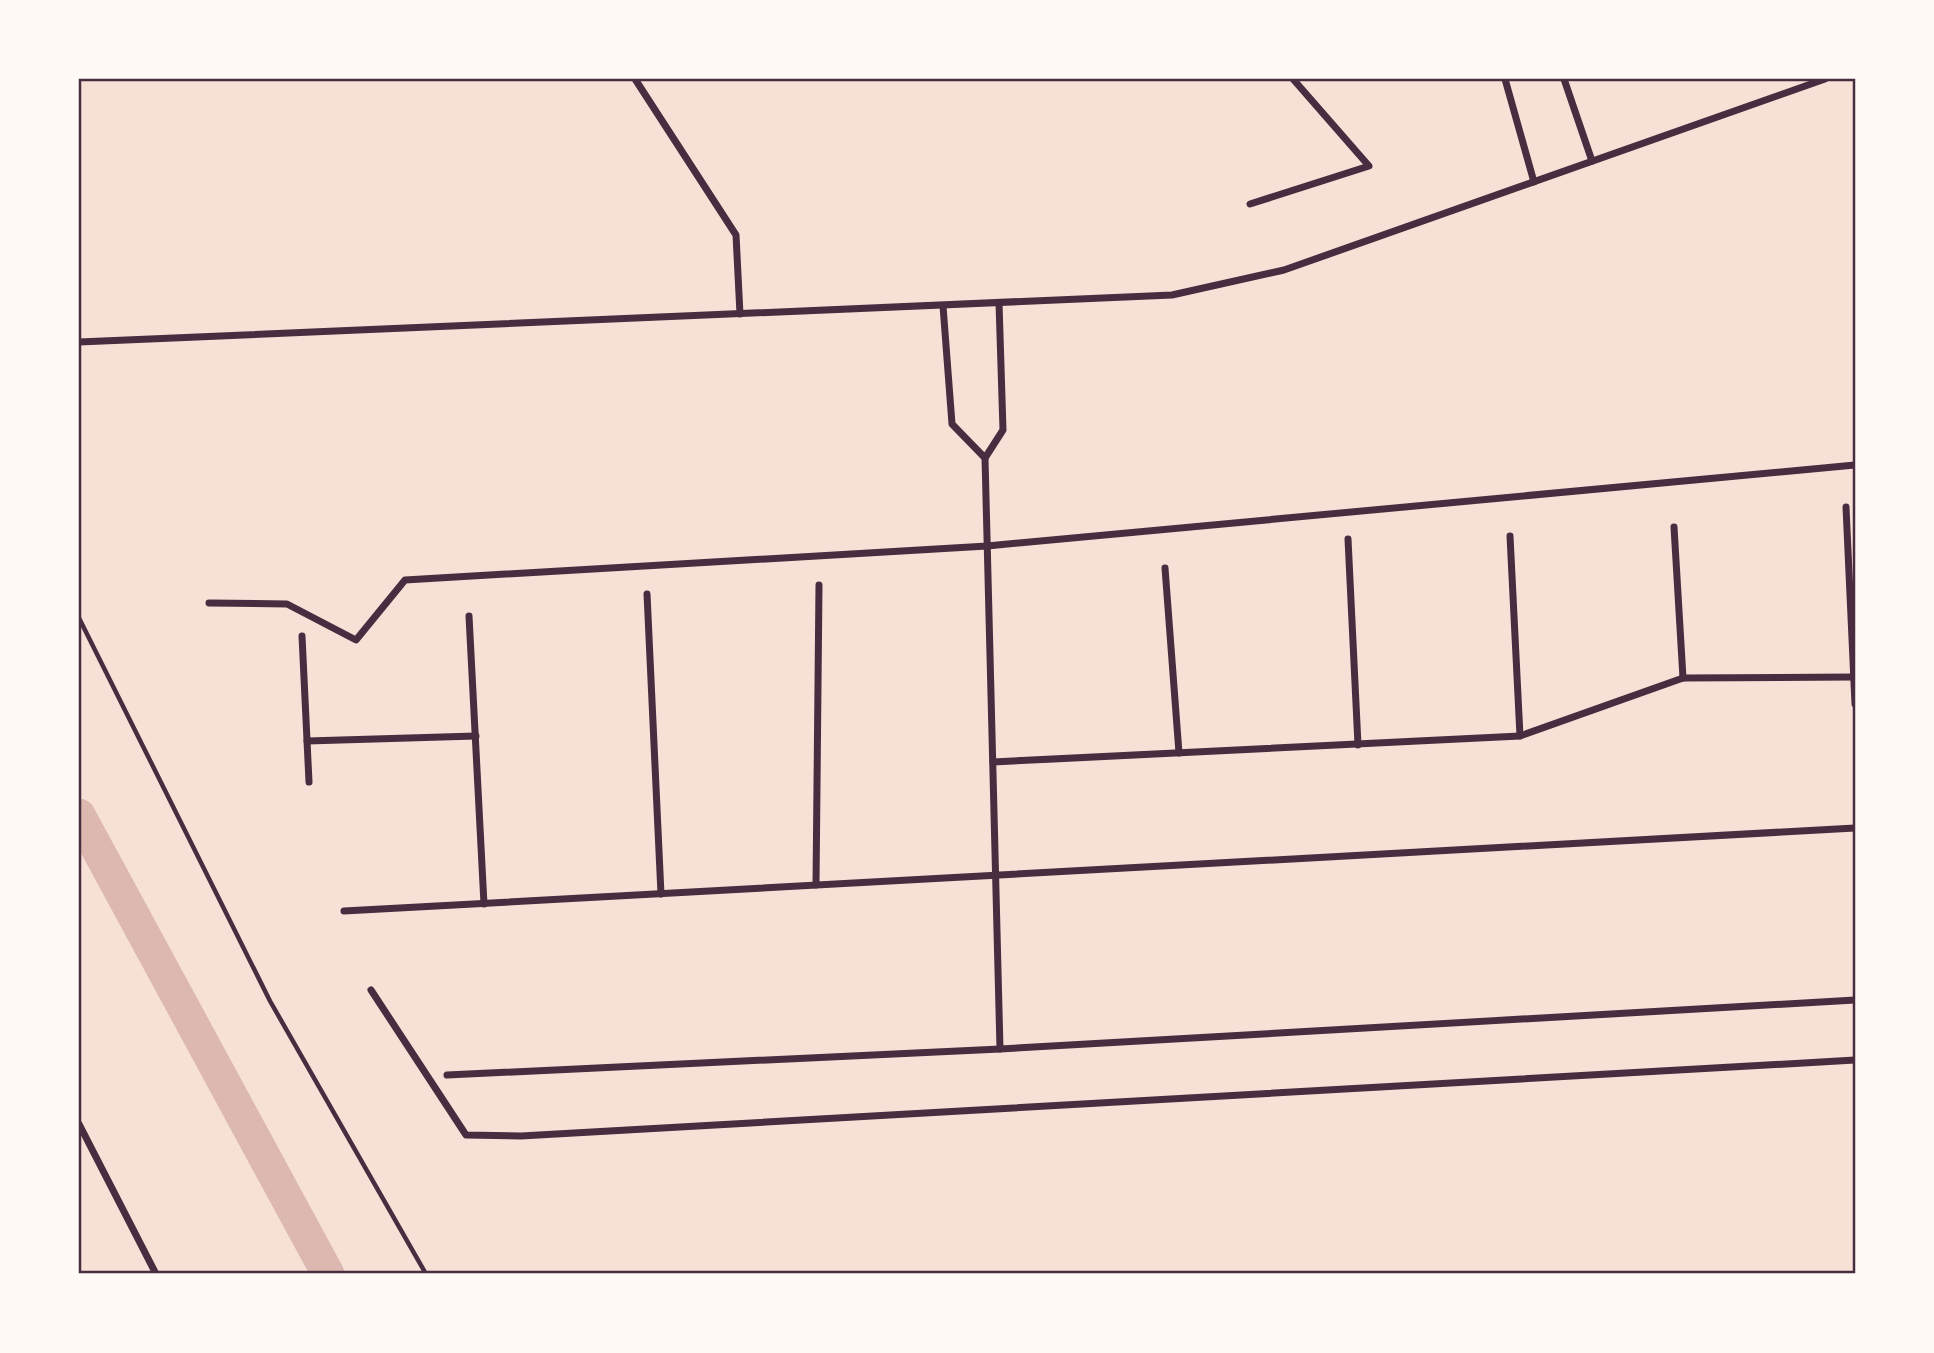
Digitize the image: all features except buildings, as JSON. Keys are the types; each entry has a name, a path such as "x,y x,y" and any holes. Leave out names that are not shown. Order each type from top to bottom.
{"street":[{"path":"635,79 736,235 740,314"},
{"path":"1250,204 1369,166 1293,79"},
{"path":"1505,79 1534,182"},
{"path":"1564,79 1592,161"},
{"path":"79,342 1171,295 1284,270 1825,79"},
{"path":"999,303 1003,430 985,458 1000,1049"},
{"path":"943,306 952,424 985,458"},
{"path":"209,603 287,604 356,640 405,580 987,546 1855,465"},
{"path":"1846,507 1855,704"},
{"path":"1674,527 1683,678"},
{"path":"1510,536 1520,736"},
{"path":"1348,539 1358,745"},
{"path":"1165,568 1179,753"},
{"path":"816,885 819,585"},
{"path":"647,594 661,894"},
{"path":"469,616 484,904"},
{"path":"303,636 309,782"},
{"path":"993,762 1520,736 1683,678 1854,677"},
{"path":"307,741 475,736"},
{"path":"344,911 1855,828"},
{"path":"370,990 466,1135 535,1135 1855,1060"},
{"path":"447,1075 1000,1049 1855,1000"},
{"path":"79,1124 156,1274"}],"path":[{"path":"79,618 271,1001 426,1274"}],"waterway":[{"path":"79,815 328,1274"}]}
